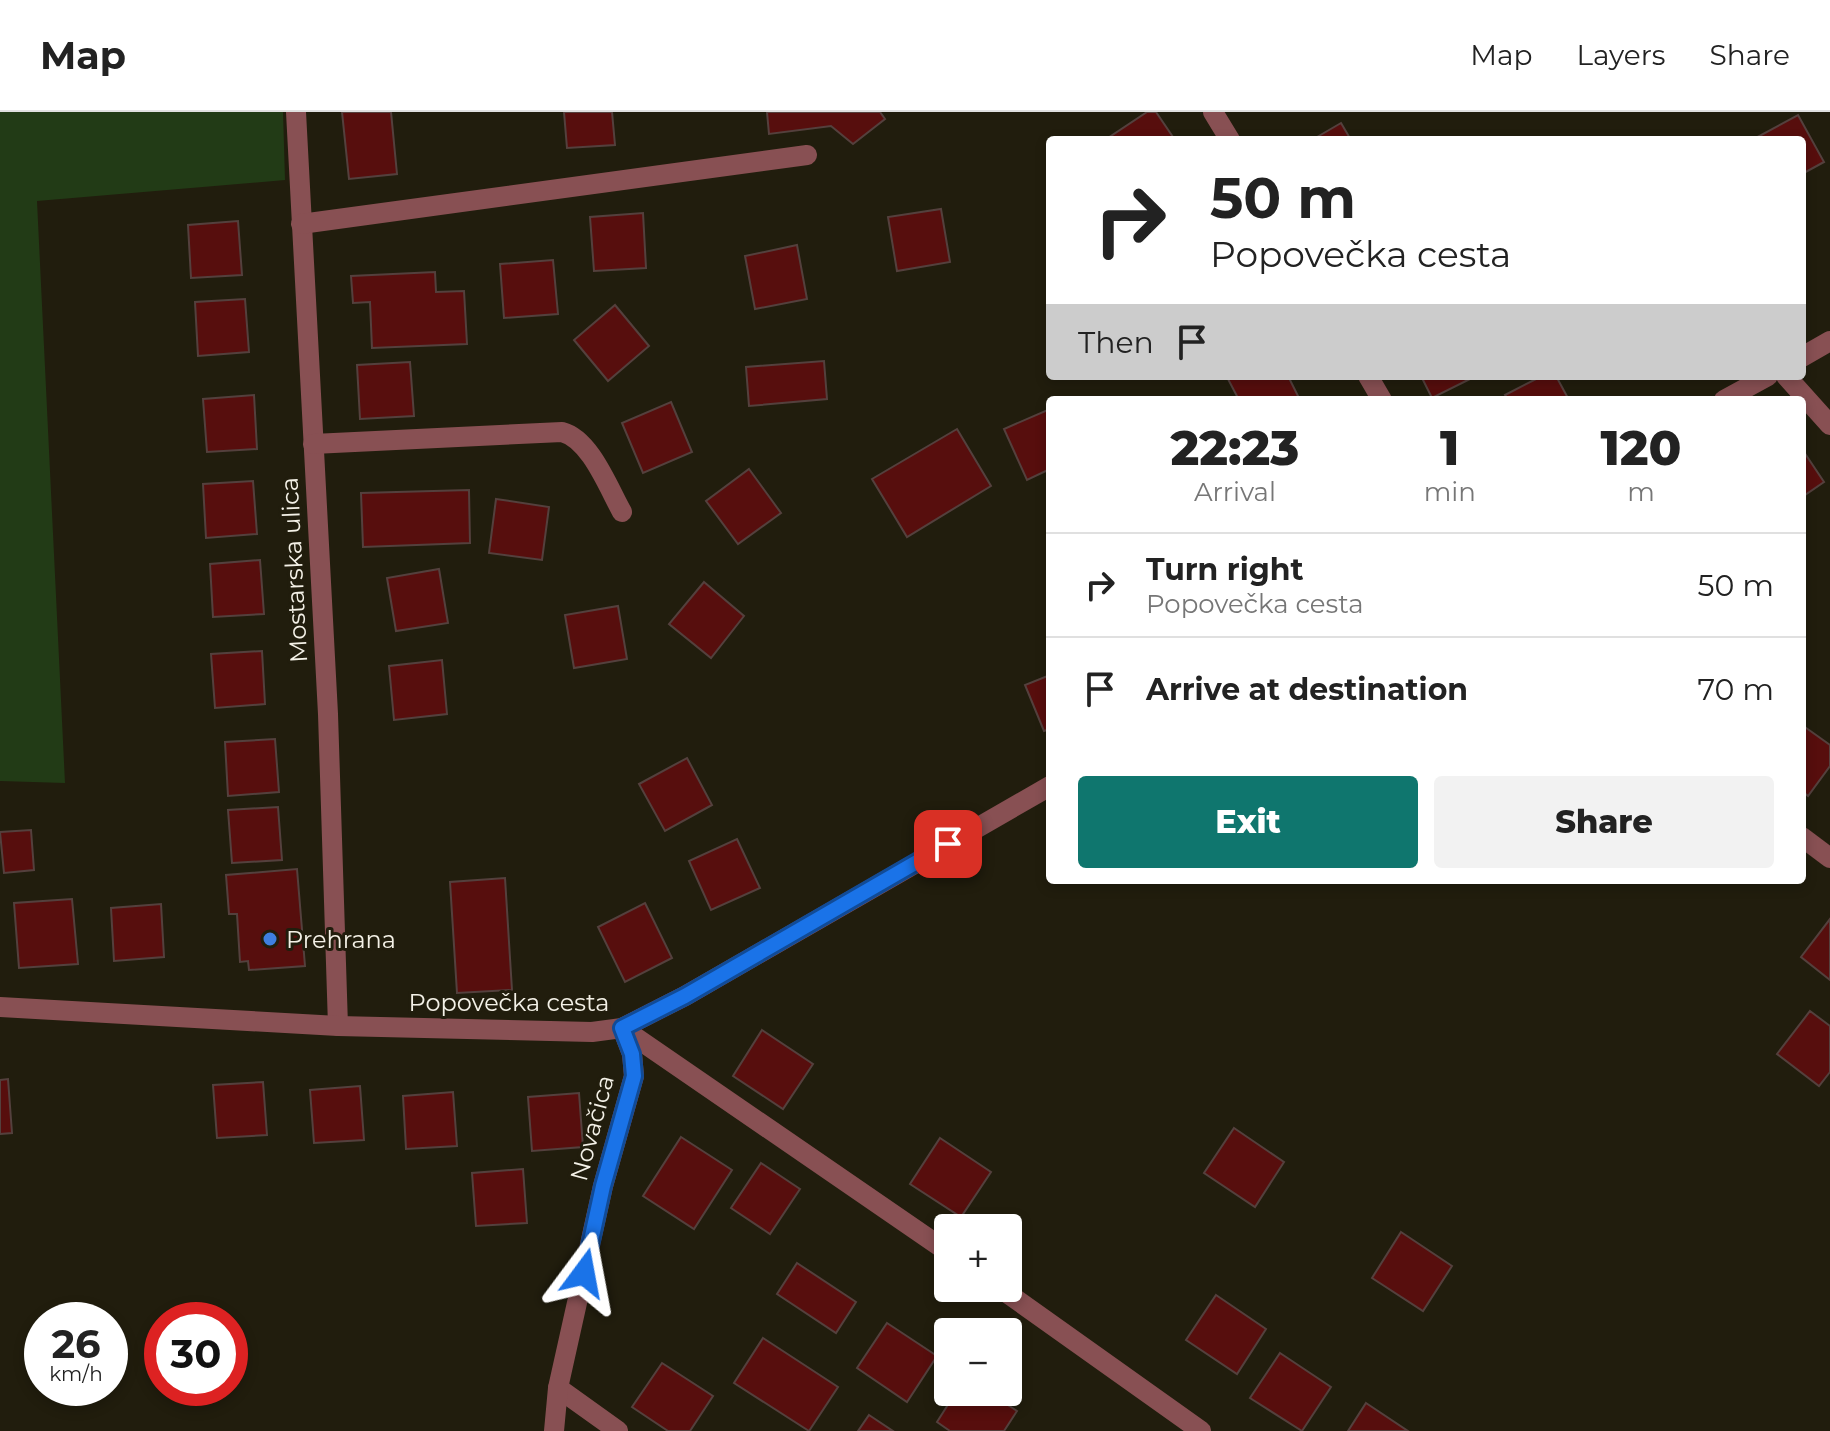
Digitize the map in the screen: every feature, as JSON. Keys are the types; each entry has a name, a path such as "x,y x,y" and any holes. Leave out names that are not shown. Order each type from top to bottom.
{"street":[{"name":"Mostarska ulica","path":"296,112 328,714 338,1026"},
{"path":"1213,112 1228,136"},
{"path":"301,224 807,155"},
{"path":"1806,355 1830,341"},
{"path":"1731,396 1761,380"},
{"path":"1790,380 1804,396"},
{"path":"1806,398 1830,425"},
{"path":"313,444 562,432 573,435 585,447 622,512"},
{"name":"Popovečka cesta","path":"0,1007 338,1026 592,1032 622,1028 685,996 1046,788"},
{"path":"1806,840 1830,858"},
{"path":"622,1028 934,1242"},
{"name":"Novačica","path":"554,1431 558,1388 603,1186 634,1076 632,1054 622,1028"},
{"path":"1020,1302 1201,1431"},
{"path":"558,1388 618,1431"}],"green space":[{"path":"0,112 283,112 285,180 37,201 65,783 0,781"}],"building":[{"path":"342,112 391,112 397,174 349,179"},
{"path":"564,112 612,112 615,145 567,148"},
{"path":"767,112 880,112 885,119 853,144 831,126 769,134"},
{"path":"1147,112 1156,112 1172,136 1111,136"},
{"path":"1798,115 1824,162 1806,172 1806,136 1759,136"},
{"path":"1341,123 1349,136 1319,136"},
{"path":"941,209 950,262 897,271 888,217"},
{"path":"643,213 646,268 594,271 590,217"},
{"path":"238,221 242,275 191,278 188,225"},
{"path":"797,245 807,299 755,309 745,256"},
{"path":"553,260 558,314 504,318 500,264"},
{"path":"435,272 436,292 464,291 467,344 372,348 370,302 353,303 351,276"},
{"path":"245,299 249,352 198,356 195,302"},
{"path":"615,305 649,346 608,381 574,340"},
{"path":"824,361 827,399 749,406 746,367"},
{"path":"410,362 414,416 360,419 357,365"},
{"path":"1229,380 1290,380 1298,396 1237,396"},
{"path":"1423,380 1468,380 1436,396 1431,396"},
{"path":"1534,380 1558,380 1567,396 1506,396"},
{"path":"254,395 257,449 207,452 203,399"},
{"path":"671,402 692,452 643,473 622,423"},
{"path":"1046,411 1046,471 1027,480 1004,429"},
{"path":"957,429 991,486 907,537 872,479"},
{"path":"1806,455 1824,482 1806,494"},
{"path":"749,469 781,513 738,544 706,501"},
{"path":"253,481 257,534 206,538 203,484"},
{"path":"469,490 470,543 363,547 361,493"},
{"path":"496,499 549,507 542,560 489,553"},
{"path":"260,560 264,614 213,617 210,564"},
{"path":"439,569 448,623 396,631 387,578"},
{"path":"704,582 744,616 711,658 669,624"},
{"path":"618,606 627,659 574,668 565,615"},
{"path":"262,651 265,704 215,708 211,654"},
{"path":"442,660 447,714 394,720 389,666"},
{"path":"1046,677 1046,730 1044,731 1025,685"},
{"path":"1806,728 1830,745 1830,766 1808,796"},
{"path":"275,739 279,792 228,796 225,742"},
{"path":"687,758 712,805 665,831 639,784"},
{"path":"278,807 282,860 232,863 228,810"},
{"path":"31,830 34,870 4,873 0,832"},
{"path":"737,839 760,888 711,910 689,861"},
{"path":"297,869 305,966 249,970 248,961 240,962 237,914 229,914 226,875"},
{"path":"505,878 512,990 457,993 450,882"},
{"path":"72,899 78,964 19,968 14,903"},
{"path":"645,903 672,958 625,982 598,927"},
{"path":"161,904 164,957 114,961 111,908"},
{"path":"1830,919 1830,980 1801,957"},
{"path":"1810,1011 1830,1026 1830,1072 1819,1086 1777,1054"},
{"path":"762,1030 813,1064 783,1109 733,1076"},
{"path":"8,1079 12,1133 0,1134 0,1080"},
{"path":"263,1082 267,1135 217,1138 213,1085"},
{"path":"360,1086 364,1140 314,1143 310,1090"},
{"path":"453,1092 457,1146 406,1149 403,1096"},
{"path":"579,1093 583,1147 532,1151 528,1097"},
{"path":"1234,1128 1284,1162 1255,1207 1204,1173"},
{"path":"681,1137 732,1170 694,1229 643,1196"},
{"path":"940,1138 991,1172 963,1214 956,1214 910,1184"},
{"path":"761,1163 800,1189 770,1234 731,1208"},
{"path":"523,1169 527,1223 476,1226 472,1173"},
{"path":"1401,1232 1452,1266 1423,1311 1372,1278"},
{"path":"797,1263 856,1302 836,1333 777,1294"},
{"path":"1216,1295 1266,1329 1237,1374 1186,1340"},
{"path":"887,1323 934,1354 934,1361 907,1402 857,1368"},
{"path":"763,1338 838,1387 809,1431 734,1383"},
{"path":"1280,1353 1331,1387 1302,1431 1250,1398"},
{"path":"662,1363 713,1396 690,1431 668,1431 632,1407"},
{"path":"1366,1403 1408,1431 1348,1431"},
{"path":"947,1406 1009,1406 1017,1411 1004,1431 950,1431 937,1422"},
{"path":"869,1415 893,1431 858,1431"}],"place":[{"name":"Prehrana","path":"270,939"}],"route":[{"path":"584,1273 603,1186 634,1076 632,1054 622,1028 685,996 948,844"}]}
